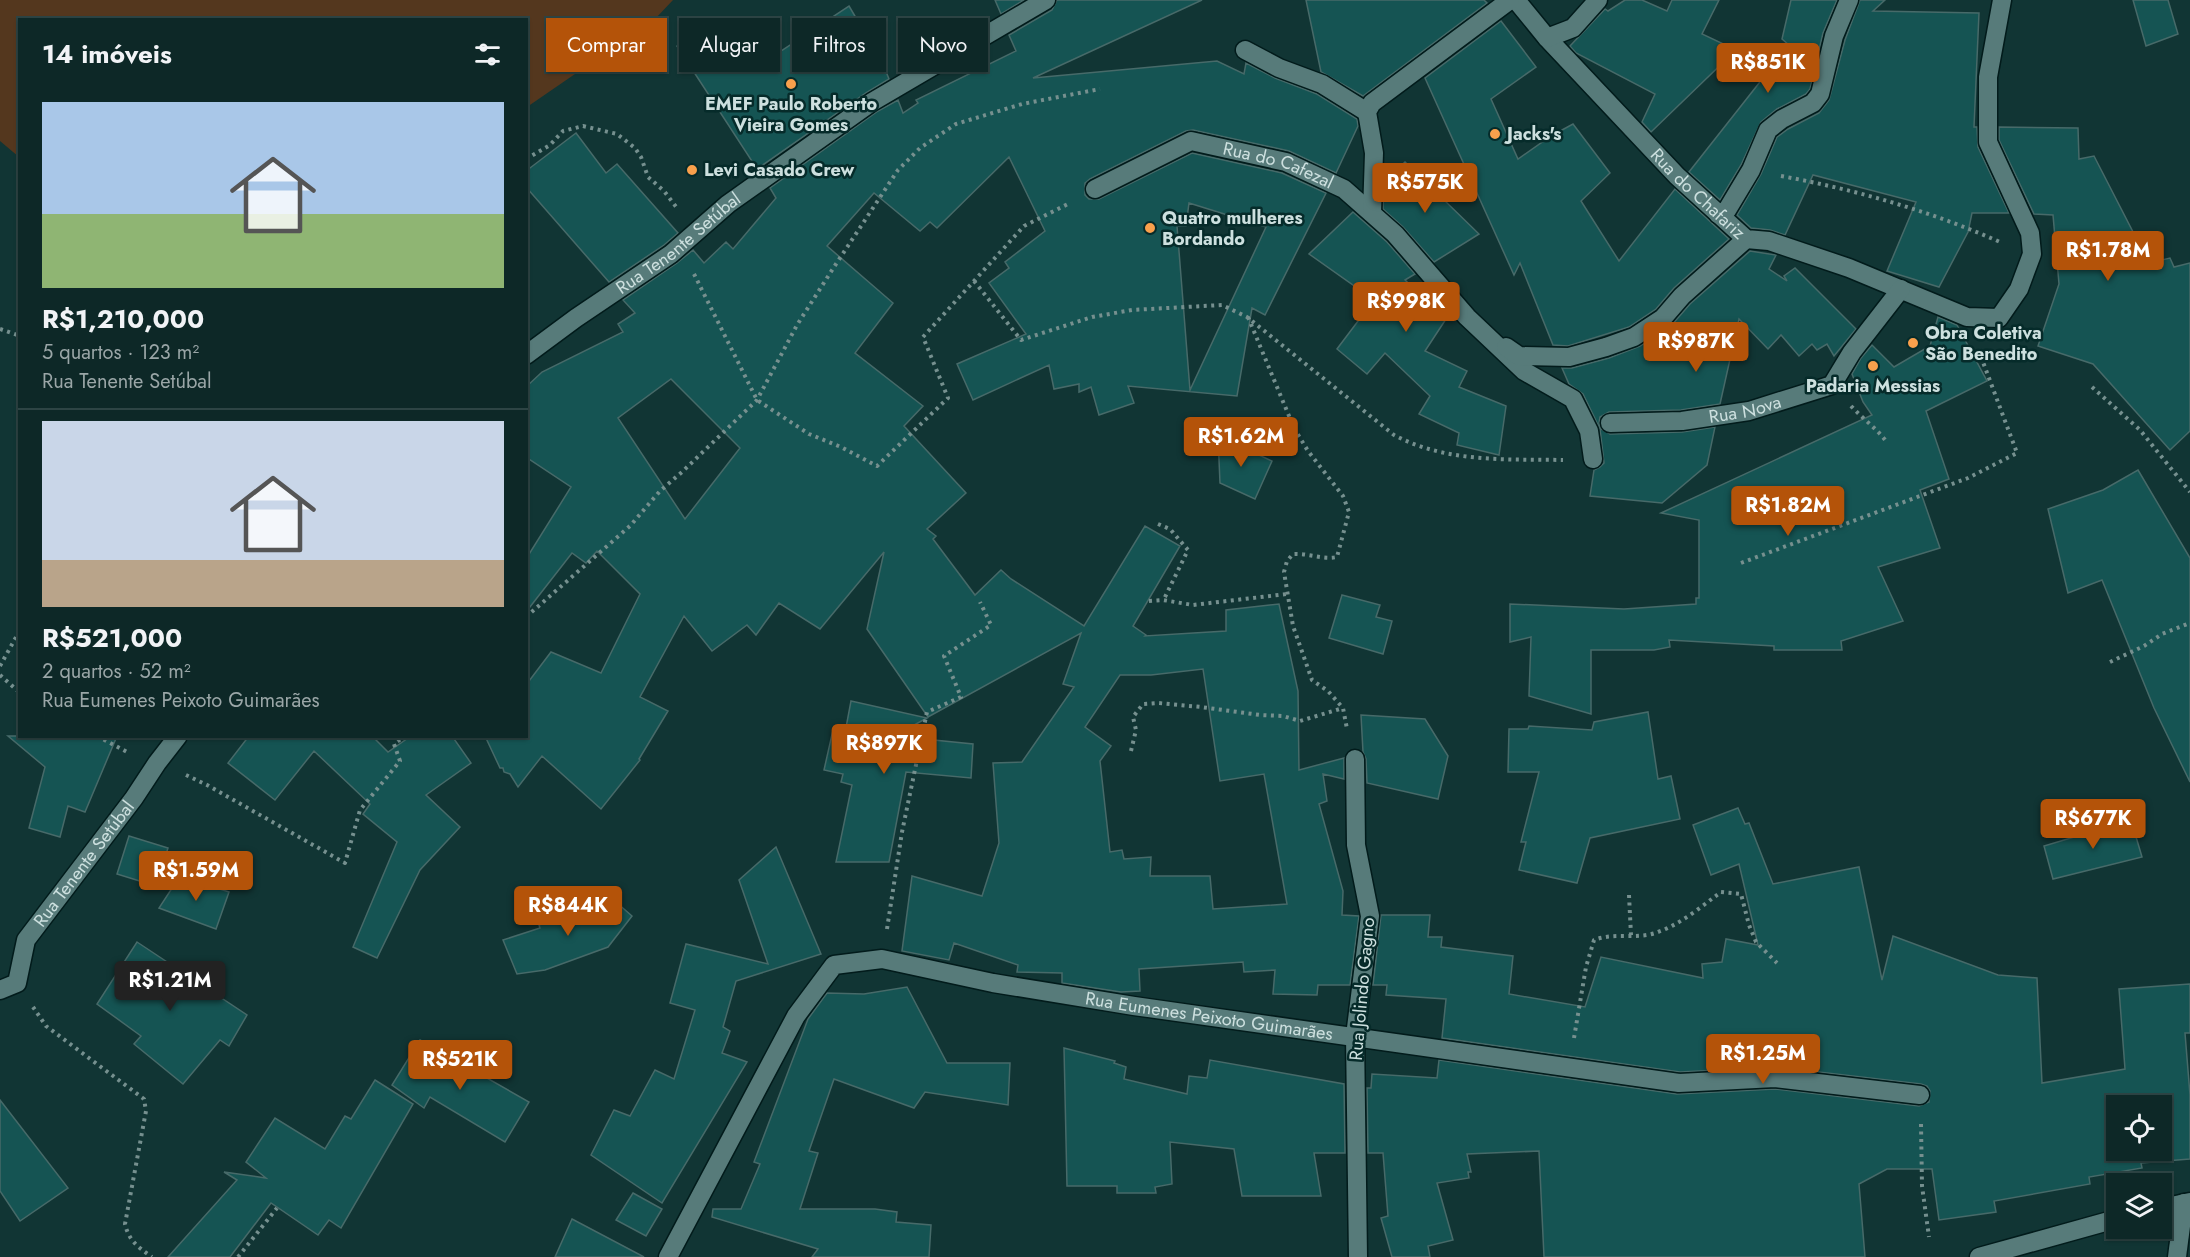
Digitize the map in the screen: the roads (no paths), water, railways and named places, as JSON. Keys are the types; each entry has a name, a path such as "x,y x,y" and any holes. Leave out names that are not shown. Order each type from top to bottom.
{"street":[{"name":"Rua Tenente Setúbal","path":"528,354 670,254 728,204 872,102 1046,0"},
{"path":"1372,213 1374,153 1367,112 1372,103 1510,0"},
{"name":"Rua do Chafariz","path":"1516,0 1547,38 1677,176 1746,239 1769,241 1849,268 1967,317 1999,318 2019,289 2032,254 2030,233 1988,142 1988,76 2002,1"},
{"path":"1547,38 1573,28 1598,0"},
{"path":"1718,214 1727,210 1751,170 1768,130 1782,119 1813,103 1820,94 1834,36 1849,0"},
{"path":"1245,50 1279,68 1322,84 1367,112"},
{"name":"Rua do Cafezal","path":"1095,189 1191,141 1286,162 1344,189 1395,234 1461,310 1524,371 1573,399 1589,431 1593,459"},
{"path":"1486,335 1520,356 1549,357 1569,357 1634,337 1662,318 1682,296 1746,239"},
{"name":"Rua Nova","path":"1610,423 1682,421 1749,411 1832,385 1852,352 1901,289"},
{"name":"Rua Tenente Setúbal","path":"0,990 17,983 26,940 176,738"},
{"name":"Rua Jolindo Gagno","path":"1355,759 1356,845 1370,916 1354,1036 1358,1257"},
{"name":"Rua Eumenes Peixoto Guimarães","path":"668,1257 796,1016 834,965 882,959 993,983 1110,1002 1679,1083 1775,1078 1920,1095"},
{"path":"2172,1206 2187,1203 2177,1257"},
{"path":"1979,1257 2106,1222"}],"place":[{"name":"EMEF Paulo Roberto Vieira Gomes","path":"791,84"},
{"name":"Jacks's","path":"1495,134"},
{"name":"Levi Casado Crew","path":"692,170"},
{"name":"Quatro mulheres Bordando","path":"1150,228"},
{"name":"Obra Coletiva São Benedito","path":"1913,343"},
{"name":"Padaria Messias","path":"1873,366"}]}
